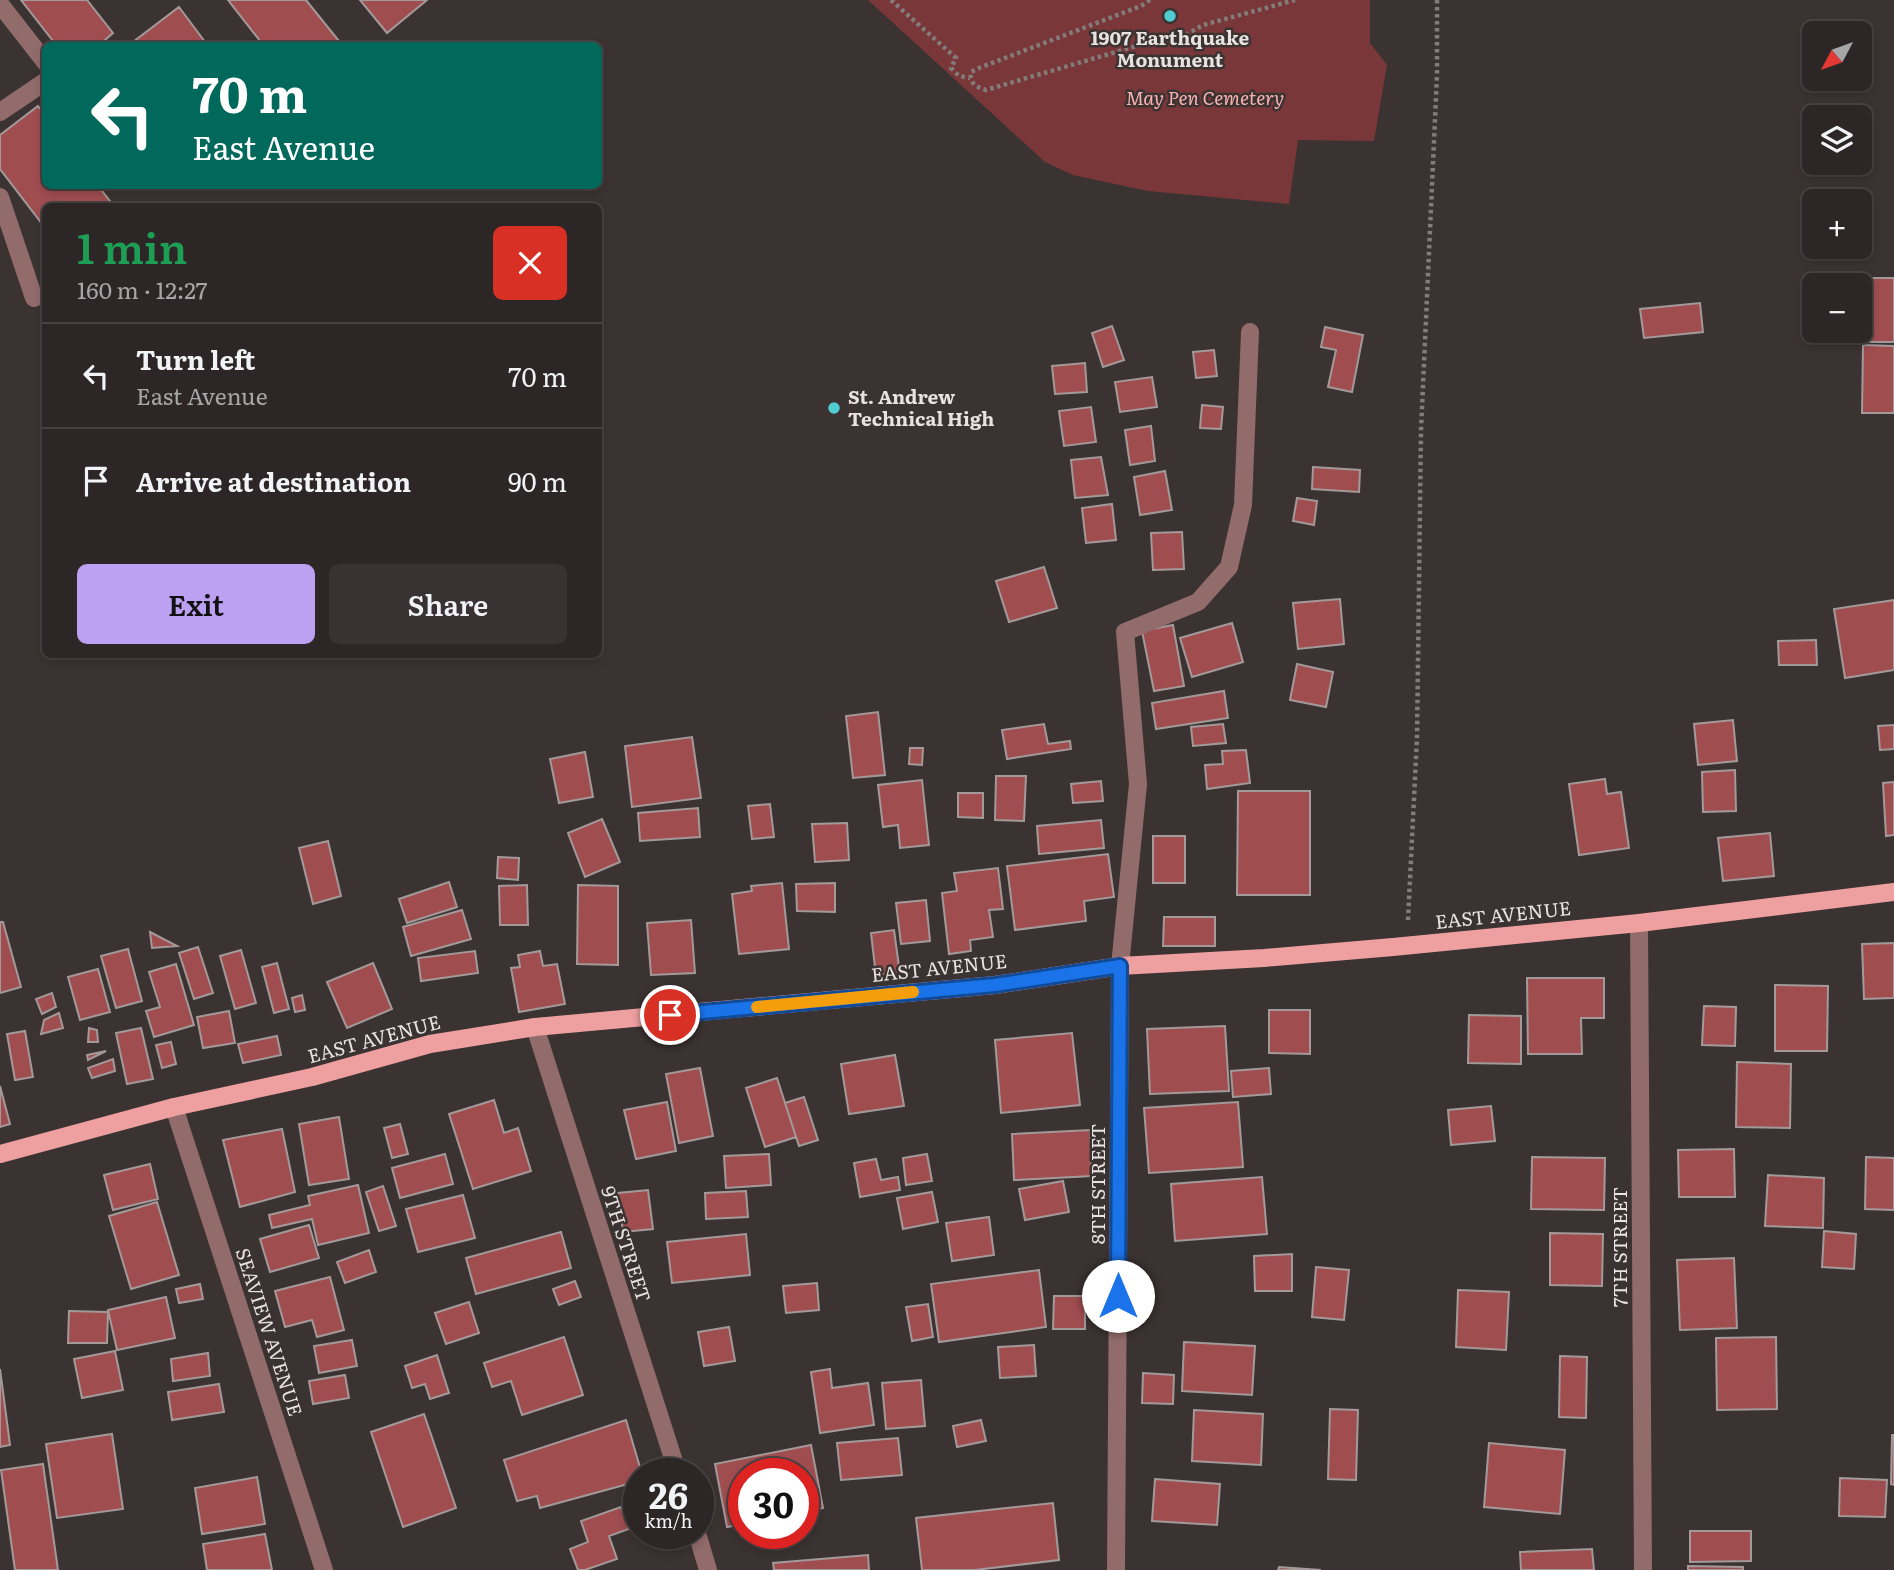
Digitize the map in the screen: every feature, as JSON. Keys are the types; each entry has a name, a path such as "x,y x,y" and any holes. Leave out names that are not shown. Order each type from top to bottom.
{"main road":[{"name":"EAST AVENUE","path":"0,1154 174,1107 312,1077 430,1044 535,1027 995,985 1120,966 1264,958 1639,923 1894,892"}],"street":[{"path":"3,12 42,58"},
{"path":"0,113 42,83"},
{"path":"0,197 34,298"},
{"name":"8TH STREET","path":"1116,1570 1120,966 1138,784 1125,632 1198,602 1229,567 1243,505 1250,332"},
{"name":"7TH STREET","path":"1639,923 1643,1570"},
{"name":"9TH STREET","path":"535,1027 673,1458"},
{"name":"SEAVIEW AVENUE","path":"174,1107 324,1570"},
{"path":"702,1549 708,1570"}],"path":[{"path":"891,0 956,58 951,68 959,76 970,78 978,88 986,90 1150,42 1182,37 1202,25 1296,0"},
{"path":"970,78 971,72 979,68 1141,6 1150,0"},
{"path":"1407,945 1418,738 1422,430 1437,75 1437,0"}],"green space":[{"name":"May Pen Cemetery","path":"868,0 1370,0 1370,43 1387,65 1374,141 1298,140 1289,204 1148,191 1073,175 1045,162"}],"building":[{"path":"21,0 87,0 113,33 103,42 54,42"},
{"path":"228,0 306,0 340,42 261,42"},
{"path":"360,0 427,0 387,33"},
{"path":"179,7 205,42 133,42"},
{"path":"38,106 42,111 42,189 100,189 112,203 42,203 42,224 0,169 0,135"},
{"path":"1872,278 1894,278 1894,342 1872,342"},
{"path":"1700,303 1703,332 1644,338 1640,309"},
{"path":"1112,326 1124,360 1103,367 1092,333"},
{"path":"1325,327 1363,335 1352,392 1328,387 1336,350 1321,347"},
{"path":"1863,345 1894,346 1894,413 1862,413"},
{"path":"1214,350 1217,376 1196,378 1193,352"},
{"path":"1085,363 1087,392 1055,394 1052,366"},
{"path":"1152,377 1157,407 1120,412 1115,382"},
{"path":"1202,405 1223,407 1221,429 1200,428"},
{"path":"1091,407 1096,442 1064,446 1059,411"},
{"path":"1151,426 1155,461 1130,465 1125,430"},
{"path":"1101,457 1108,495 1075,498 1071,460"},
{"path":"1313,467 1360,470 1359,492 1312,489"},
{"path":"1165,471 1172,510 1140,515 1134,477"},
{"path":"1297,498 1317,501 1314,525 1293,521"},
{"path":"1112,504 1116,540 1086,543 1082,508"},
{"path":"1182,532 1184,569 1153,570 1151,533"},
{"path":"1044,567 1057,608 1009,622 996,581"},
{"path":"1340,599 1344,644 1298,649 1293,603"},
{"path":"1894,600 1894,670 1845,678 1834,609"},
{"path":"1232,623 1243,662 1192,677 1180,638"},
{"path":"1173,625 1184,686 1154,691 1142,631"},
{"path":"1816,640 1817,665 1779,665 1778,641"},
{"path":"1297,664 1333,672 1326,707 1290,700"},
{"path":"1224,691 1228,718 1156,729 1152,703"},
{"path":"878,712 885,775 853,778 846,716"},
{"path":"1733,720 1737,761 1698,765 1694,724"},
{"path":"1044,724 1048,744 1070,741 1071,749 1007,759 1002,730"},
{"path":"1223,724 1226,743 1193,746 1191,727"},
{"path":"1894,725 1894,749 1880,750 1878,726"},
{"path":"692,737 701,798 632,807 625,746"},
{"path":"910,748 923,748 922,765 909,764"},
{"path":"1246,750 1250,783 1207,789 1205,765 1223,764 1222,751"},
{"path":"585,752 593,797 559,803 550,759"},
{"path":"1735,770 1736,811 1703,812 1702,772"},
{"path":"996,776 1026,776 1024,821 995,820"},
{"path":"1605,779 1607,794 1621,792 1629,848 1579,855 1569,784"},
{"path":"922,780 929,845 900,848 898,825 883,827 878,785"},
{"path":"1101,781 1103,801 1073,803 1071,784"},
{"path":"1894,782 1894,835 1886,836 1883,783"},
{"path":"1238,791 1310,791 1310,895 1237,895"},
{"path":"958,793 983,793 983,818 958,817"},
{"path":"770,804 774,837 752,839 748,806"},
{"path":"698,808 700,837 640,841 638,813"},
{"path":"602,819 620,862 585,877 568,833"},
{"path":"1101,820 1104,848 1039,854 1037,826"},
{"path":"847,823 849,860 815,862 812,824"},
{"path":"1770,833 1774,876 1723,881 1718,838"},
{"path":"1153,836 1185,836 1185,883 1153,883"},
{"path":"328,841 341,896 313,904 299,848"},
{"path":"1108,854 1114,897 1084,901 1086,921 1015,930 1007,866"},
{"path":"498,857 519,858 518,880 497,878"},
{"path":"998,868 1003,909 989,910 993,937 970,940 971,951 949,954 942,893 957,891 954,873"},
{"path":"449,882 457,907 407,923 399,899"},
{"path":"782,883 789,949 739,954 732,894 752,891 751,886"},
{"path":"835,883 835,912 797,911 796,884"},
{"path":"527,885 528,925 500,925 499,886"},
{"path":"578,885 618,886 618,965 577,964"},
{"path":"926,900 930,941 901,944 896,903"},
{"path":"462,910 471,939 411,956 403,927"},
{"path":"1164,917 1215,917 1215,946 1163,946"},
{"path":"691,920 695,973 651,975 647,923"},
{"path":"0,922 3,922 21,987 0,993"},
{"path":"894,930 900,974 876,976 871,933"},
{"path":"150,932 177,946 152,948"},
{"path":"1894,943 1894,998 1864,999 1862,944"},
{"path":"198,947 213,993 194,999 179,953"},
{"path":"128,949 142,1001 116,1008 101,956"},
{"path":"241,950 256,1003 235,1009 220,956"},
{"path":"475,951 478,973 421,981 418,958"},
{"path":"540,951 543,966 557,964 565,1004 519,1012 511,968 520,967 518,955"},
{"path":"277,963 289,1009 274,1013 262,967"},
{"path":"373,963 392,1009 347,1028 327,982"},
{"path":"176,964 194,1025 154,1037 146,1011 160,1007 149,972"},
{"path":"98,969 110,1012 80,1020 68,977"},
{"path":"1527,978 1604,978 1604,1018 1581,1018 1582,1054 1528,1054"},
{"path":"1775,985 1828,986 1827,1051 1775,1051"},
{"path":"52,993 56,1007 42,1014 36,999"},
{"path":"302,995 305,1010 295,1012 292,998"},
{"path":"1704,1006 1736,1007 1735,1046 1702,1045"},
{"path":"1269,1010 1310,1010 1310,1054 1269,1053"},
{"path":"229,1011 235,1043 203,1048 197,1017"},
{"path":"59,1013 63,1028 41,1034 44,1020"},
{"path":"1469,1015 1521,1016 1521,1064 1468,1063"},
{"path":"1225,1026 1229,1091 1150,1094 1147,1029"},
{"path":"89,1028 97,1030 98,1042 88,1042"},
{"path":"141,1028 153,1079 127,1084 116,1033"},
{"path":"25,1031 33,1077 15,1080 7,1034"},
{"path":"1072,1033 1080,1105 1001,1113 995,1040"},
{"path":"277,1036 281,1055 243,1063 238,1044"},
{"path":"171,1042 176,1064 162,1068 156,1045"},
{"path":"106,1051 88,1060 87,1055"},
{"path":"895,1055 904,1106 849,1114 841,1064"},
{"path":"113,1059 115,1071 92,1078 88,1068"},
{"path":"1737,1062 1791,1064 1790,1128 1736,1127"},
{"path":"700,1068 713,1136 679,1143 666,1074"},
{"path":"1269,1068 1271,1094 1233,1097 1231,1071"},
{"path":"777,1078 796,1137 765,1147 746,1088"},
{"path":"0,1086 10,1124 0,1127"},
{"path":"804,1097 818,1140 799,1146 785,1103"},
{"path":"494,1100 504,1133 518,1128 531,1171 473,1189 449,1114"},
{"path":"667,1102 676,1151 636,1159 624,1110"},
{"path":"1238,1102 1243,1167 1149,1173 1144,1108"},
{"path":"1491,1106 1495,1141 1451,1145 1448,1110"},
{"path":"339,1117 349,1179 309,1185 299,1124"},
{"path":"400,1124 408,1154 392,1158 384,1128"},
{"path":"282,1129 295,1192 240,1207 223,1140"},
{"path":"1090,1130 1092,1176 1014,1180 1012,1134"},
{"path":"1734,1149 1735,1197 1679,1197 1678,1150"},
{"path":"445,1154 453,1184 400,1198 392,1168"},
{"path":"769,1154 771,1185 726,1188 724,1156"},
{"path":"927,1154 932,1181 906,1185 903,1158"},
{"path":"1532,1157 1605,1158 1604,1210 1531,1209"},
{"path":"1866,1157 1894,1158 1894,1210 1865,1209"},
{"path":"876,1159 881,1180 898,1177 900,1190 860,1197 854,1163"},
{"path":"150,1164 158,1199 113,1210 104,1175"},
{"path":"1768,1175 1824,1178 1823,1228 1765,1226"},
{"path":"1262,1177 1267,1234 1175,1241 1171,1184"},
{"path":"1063,1181 1069,1212 1025,1220 1019,1189"},
{"path":"358,1185 369,1233 318,1245 312,1219 272,1228 269,1215 310,1205 308,1196"},
{"path":"383,1186 396,1226 379,1231 366,1192"},
{"path":"648,1190 653,1229 623,1232 618,1193"},
{"path":"746,1191 748,1217 706,1219 705,1193"},
{"path":"932,1192 938,1222 903,1229 897,1198"},
{"path":"463,1195 475,1238 418,1252 406,1209"},
{"path":"157,1202 179,1275 131,1289 109,1216"},
{"path":"989,1217 994,1255 952,1261 946,1223"},
{"path":"309,1225 319,1258 270,1272 260,1239"},
{"path":"1824,1231 1856,1234 1854,1269 1822,1267"},
{"path":"561,1232 571,1268 476,1294 466,1258"},
{"path":"1550,1233 1603,1234 1602,1286 1550,1285"},
{"path":"746,1234 750,1275 672,1283 667,1242"},
{"path":"369,1250 376,1272 345,1283 337,1262"},
{"path":"1292,1254 1292,1291 1255,1291 1254,1256"},
{"path":"1734,1258 1737,1328 1680,1330 1677,1260"},
{"path":"1316,1267 1349,1270 1344,1320 1312,1317"},
{"path":"1039,1270 1046,1327 939,1342 931,1284"},
{"path":"330,1277 344,1330 317,1337 312,1320 285,1327 275,1291"},
{"path":"575,1281 581,1297 559,1305 553,1289"},
{"path":"817,1283 819,1310 786,1313 783,1286"},
{"path":"200,1284 203,1299 179,1303 176,1289"},
{"path":"1458,1290 1509,1292 1506,1350 1456,1347"},
{"path":"1054,1296 1085,1296 1085,1329 1053,1329"},
{"path":"166,1297 175,1338 117,1350 108,1310"},
{"path":"469,1302 479,1333 446,1344 435,1313"},
{"path":"928,1304 933,1337 912,1341 906,1307"},
{"path":"69,1311 108,1312 107,1343 68,1343"},
{"path":"729,1327 735,1361 704,1366 698,1332"},
{"path":"564,1337 583,1395 522,1415 511,1381 492,1387 484,1363"},
{"path":"1776,1337 1777,1409 1717,1410 1716,1338"},
{"path":"352,1340 357,1366 319,1373 314,1346"},
{"path":"1184,1342 1255,1346 1252,1395 1182,1391"},
{"path":"1034,1345 1036,1376 1000,1378 998,1347"},
{"path":"115,1351 123,1390 82,1398 74,1359"},
{"path":"208,1353 210,1376 173,1381 171,1359"},
{"path":"437,1355 449,1393 430,1399 425,1384 412,1388 405,1366"},
{"path":"1560,1356 1587,1357 1586,1418 1559,1417"},
{"path":"0,1369 10,1445 0,1447"},
{"path":"830,1369 832,1388 868,1383 874,1425 820,1433 811,1372"},
{"path":"1143,1373 1174,1375 1173,1404 1142,1403"},
{"path":"345,1375 349,1398 313,1404 309,1381"},
{"path":"921,1380 925,1426 886,1429 882,1383"},
{"path":"219,1384 224,1412 172,1420 168,1392"},
{"path":"1330,1409 1358,1410 1356,1480 1328,1479"},
{"path":"1194,1410 1263,1414 1261,1465 1192,1461"},
{"path":"424,1414 456,1508 403,1527 371,1432"},
{"path":"626,1420 637,1458 623,1458 623,1485 540,1508 537,1496 517,1501 504,1460"},
{"path":"981,1420 986,1441 957,1447 953,1426"},
{"path":"112,1434 123,1509 57,1518 46,1444"},
{"path":"1894,1435 1894,1485 1891,1484"},
{"path":"898,1438 902,1475 841,1480 837,1443"},
{"path":"1489,1443 1565,1450 1560,1514 1484,1507"},
{"path":"811,1445 813,1458 745,1458"},
{"path":"728,1461 728,1527 727,1527 715,1464"},
{"path":"43,1464 58,1570 15,1570 1,1470"},
{"path":"257,1477 265,1524 202,1534 195,1488"},
{"path":"1840,1478 1887,1480 1885,1517 1839,1516"},
{"path":"1155,1479 1220,1484 1217,1525 1152,1521"},
{"path":"819,1487 823,1508 819,1509"},
{"path":"1053,1503 1059,1560 975,1570 922,1570 916,1518"},
{"path":"621,1507 623,1531 609,1536 617,1559 578,1570 570,1549 588,1542 581,1521"},
{"path":"1690,1531 1751,1531 1751,1561 1690,1562"},
{"path":"265,1534 272,1570 207,1570 203,1544"},
{"path":"1592,1549 1594,1570 1521,1570 1520,1552"},
{"path":"868,1555 869,1570 774,1570 773,1563"},
{"path":"1688,1566 1743,1567 1743,1570 1688,1570"},
{"path":"1279,1567 1321,1570 1278,1570"}],"slow traffic":[{"path":"757,1007 913,992"}],"place":[{"name":"1907 Earthquake Monument","path":"1170,16"},
{"name":"St. Andrew Technical High","path":"834,408"}],"route":[{"path":"670,1015 995,985 1120,966 1118,1296"}]}
